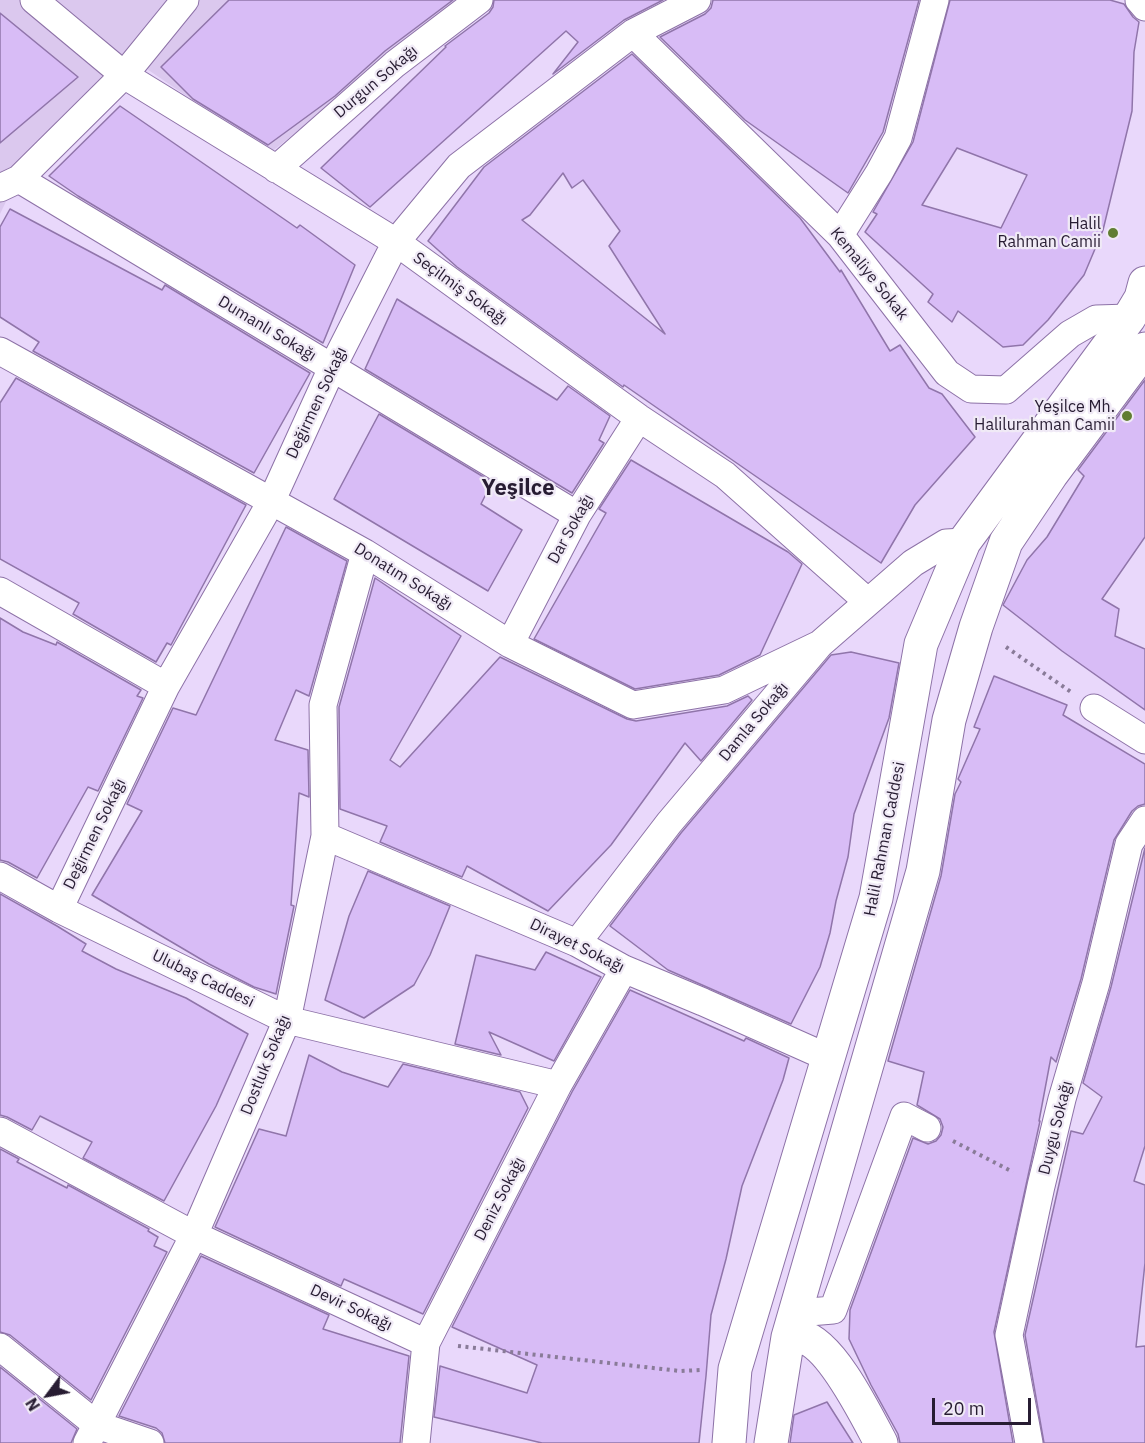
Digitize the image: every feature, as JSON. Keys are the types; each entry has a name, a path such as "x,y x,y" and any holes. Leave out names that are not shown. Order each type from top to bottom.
{"street":[{"name":"Seçilmiş Sokağı","path":"34,0 124,75 396,242 639,418 725,475 868,602"},
{"path":"10,183 124,75 184,0"},
{"name":"Durgun Sokağı","path":"276,168 395,64 479,0"},
{"name":"Değirmen Sokağı","path":"59,909 166,686 271,502 332,368 396,242 459,166 633,33 697,0"},
{"path":"840,235 898,138 935,0"},
{"path":"1139,0 1145,7"},
{"name":"Kemaliye Sokak","path":"633,33 840,235 947,373 971,389 1006,390 1070,334 1096,319 1129,318"},
{"name":"Dumanlı Sokağı","path":"10,183 332,368 577,515"},
{"name":"Halil Rahman Caddesi","path":"729,1443 735,1369 876,898 921,644 964,542 1129,318 1141,298 1145,283"},
{"path":"771,1443 793,1325 923,871 949,720 976,627 1006,542 1051,475 1145,349"},
{"name":"Donatım Sokağı","path":"0,351 365,553 510,644 633,705 724,690 820,644"},
{"name":"Dar Sokağı","path":"510,644 577,515 639,418"},
{"name":"Damla Sokağı","path":"578,943 669,823 820,644 913,563 946,543 964,542"},
{"name":"Dostluk Sokağı","path":"92,1434 194,1234 287,1020 325,836 323,705 365,553"},
{"path":"0,591 166,686"},
{"path":"1094,708 1145,740"},
{"name":"Duygu Sokağı","path":"1029,1443 1009,1335 1062,1099 1096,983 1129,844 1145,820"},
{"name":"Dirayet Sokağı","path":"325,836 578,943 624,969 828,1058"},
{"name":"Ulubaş Caddesi","path":"0,876 59,909 287,1020 558,1085"},
{"name":"Deniz Sokağı","path":"416,1443 426,1343 558,1085 624,969"},
{"path":"793,1325 833,1310 904,1116 927,1128"},
{"name":"Devir Sokağı","path":"0,1131 194,1234 426,1343"},
{"path":"793,1325 803,1337 827,1353 864,1411 880,1443"},
{"path":"0,1347 92,1434 150,1443"}],"path":[{"path":"976,627 1094,708"},
{"path":"927,1128 1041,1186"},
{"path":"426,1343 680,1371 735,1369"}],"shaded area":[{"path":"0,0 463,0 270,153 125,54 29,154 0,214"}],"building":[{"path":"229,0 453,0 385,51 335,96 268,145 193,99 161,67"},
{"path":"494,0 663,0 624,20 553,74 578,42 566,31 370,207 321,168 445,46 489,13"},
{"path":"713,0 919,0 883,132 848,193 745,120 660,37 705,14 711,8"},
{"path":"950,0 1110,0 1124,4 1139,22 1134,52 1132,111 1103,230 1084,275 1048,320 1023,345 1003,347 958,311 952,322 928,302 933,294 865,232 877,214 873,212 913,142","holes":["957,148 1027,175 1001,228 922,205"]},
{"path":"0,13 78,77 0,143"},
{"path":"632,54 800,218 840,272 841,270 890,351 900,345 929,388 942,394 975,437 915,505 881,563 624,385 623,387 457,267 428,241 484,167","holes":["563,173 572,188 583,180 620,231 609,246 665,334 522,220 530,215"]},
{"path":"120,106 297,228 300,225 355,265 323,343 78,196 49,176"},
{"path":"10,209 162,290 165,285 310,373 254,473 33,351 39,342 0,317 0,227"},
{"path":"397,299 557,400 568,386 610,416 599,440 604,443 572,493 365,369"},
{"path":"16,378 246,505 171,645 167,643 156,662 73,614 79,603 0,559 0,403"},
{"path":"1145,380 1145,537 1102,599 1119,609 1115,636 1145,649 1145,710 1062,651 1003,605 1027,560 1047,537 1084,476 1078,470"},
{"path":"379,414 492,482 481,504 522,530 488,591 334,499"},
{"path":"631,460 788,552 802,564 760,655 719,675 635,689 534,639 606,513 599,509"},
{"path":"286,527 347,561 309,696 296,690 275,740 308,750 309,797 299,793 291,905 294,906 276,994 254,987 209,964 92,895 142,811 127,804 173,708 196,715"},
{"path":"375,578 461,636 390,760 400,767 500,657 627,719 636,721 727,706 748,696 752,700 701,761 685,743 611,845 548,911 467,866 462,877 380,842 387,826 340,809 339,707"},
{"path":"0,618 23,632 56,645 57,642 141,690 137,696 143,698 98,791 88,787 37,878 0,860"},
{"path":"851,652 899,663 889,718 854,814 848,857 820,967 791,1024 668,970 610,926 681,833 831,655"},
{"path":"994,676 1067,705 1063,715 1145,764 1145,804 1132,811 1114,840 1081,979 1056,1062 1051,1057 1040,1121 994,1332 1013,1443 900,1443 898,1434 849,1339 850,1310 913,1138 928,1144 936,1141 943,1127 940,1119 917,1105 924,1072 888,1061 941,876 955,794 961,782 958,779 980,729 974,727"},
{"path":"1145,848 1145,1146 1134,1181 1145,1185 1145,1263 1136,1347 1145,1346 1145,1443 1044,1443 1025,1335 1071,1131 1083,1134 1102,1097 1083,1083 1111,987"},
{"path":"368,871 450,906 430,955 414,985 364,1018 325,1000 349,916"},
{"path":"0,894 86,944 82,951 116,969 186,998 248,1034 216,1106 164,1201 83,1158 92,1142 40,1116 32,1130 0,1115"},
{"path":"546,952 601,977 554,1061 489,1032 501,1055 455,1044 476,955 535,970"},
{"path":"630,990 744,1041 746,1038 789,1058 783,1080 742,1186 711,1315 699,1443 542,1443 434,1417 440,1366 527,1393 537,1365 452,1327 572,1092"},
{"path":"309,1055 342,1072 388,1087 403,1064 520,1092 528,1108 423,1314 344,1279 341,1286 215,1227 259,1129 286,1136"},
{"path":"0,1149 19,1159 17,1162 67,1188 68,1185 149,1229 148,1231 158,1237 154,1246 167,1252 91,1400 10,1335 0,1332"},
{"path":"201,1256 329,1315 323,1329 409,1356 400,1443 165,1443 162,1433 156,1428 119,1416"},
{"path":"0,1367 77,1429 71,1443 0,1443"},
{"path":"827,1402 853,1443 790,1443 794,1415"}],"place":[{"name":"Halil Rahman Camii","path":"1113,233"},
{"name":"Yeşilce Mh. Halilurahman Camii","path":"1127,416"}],"district":[{"name":"Yeşilce","path":"518,489"}]}
